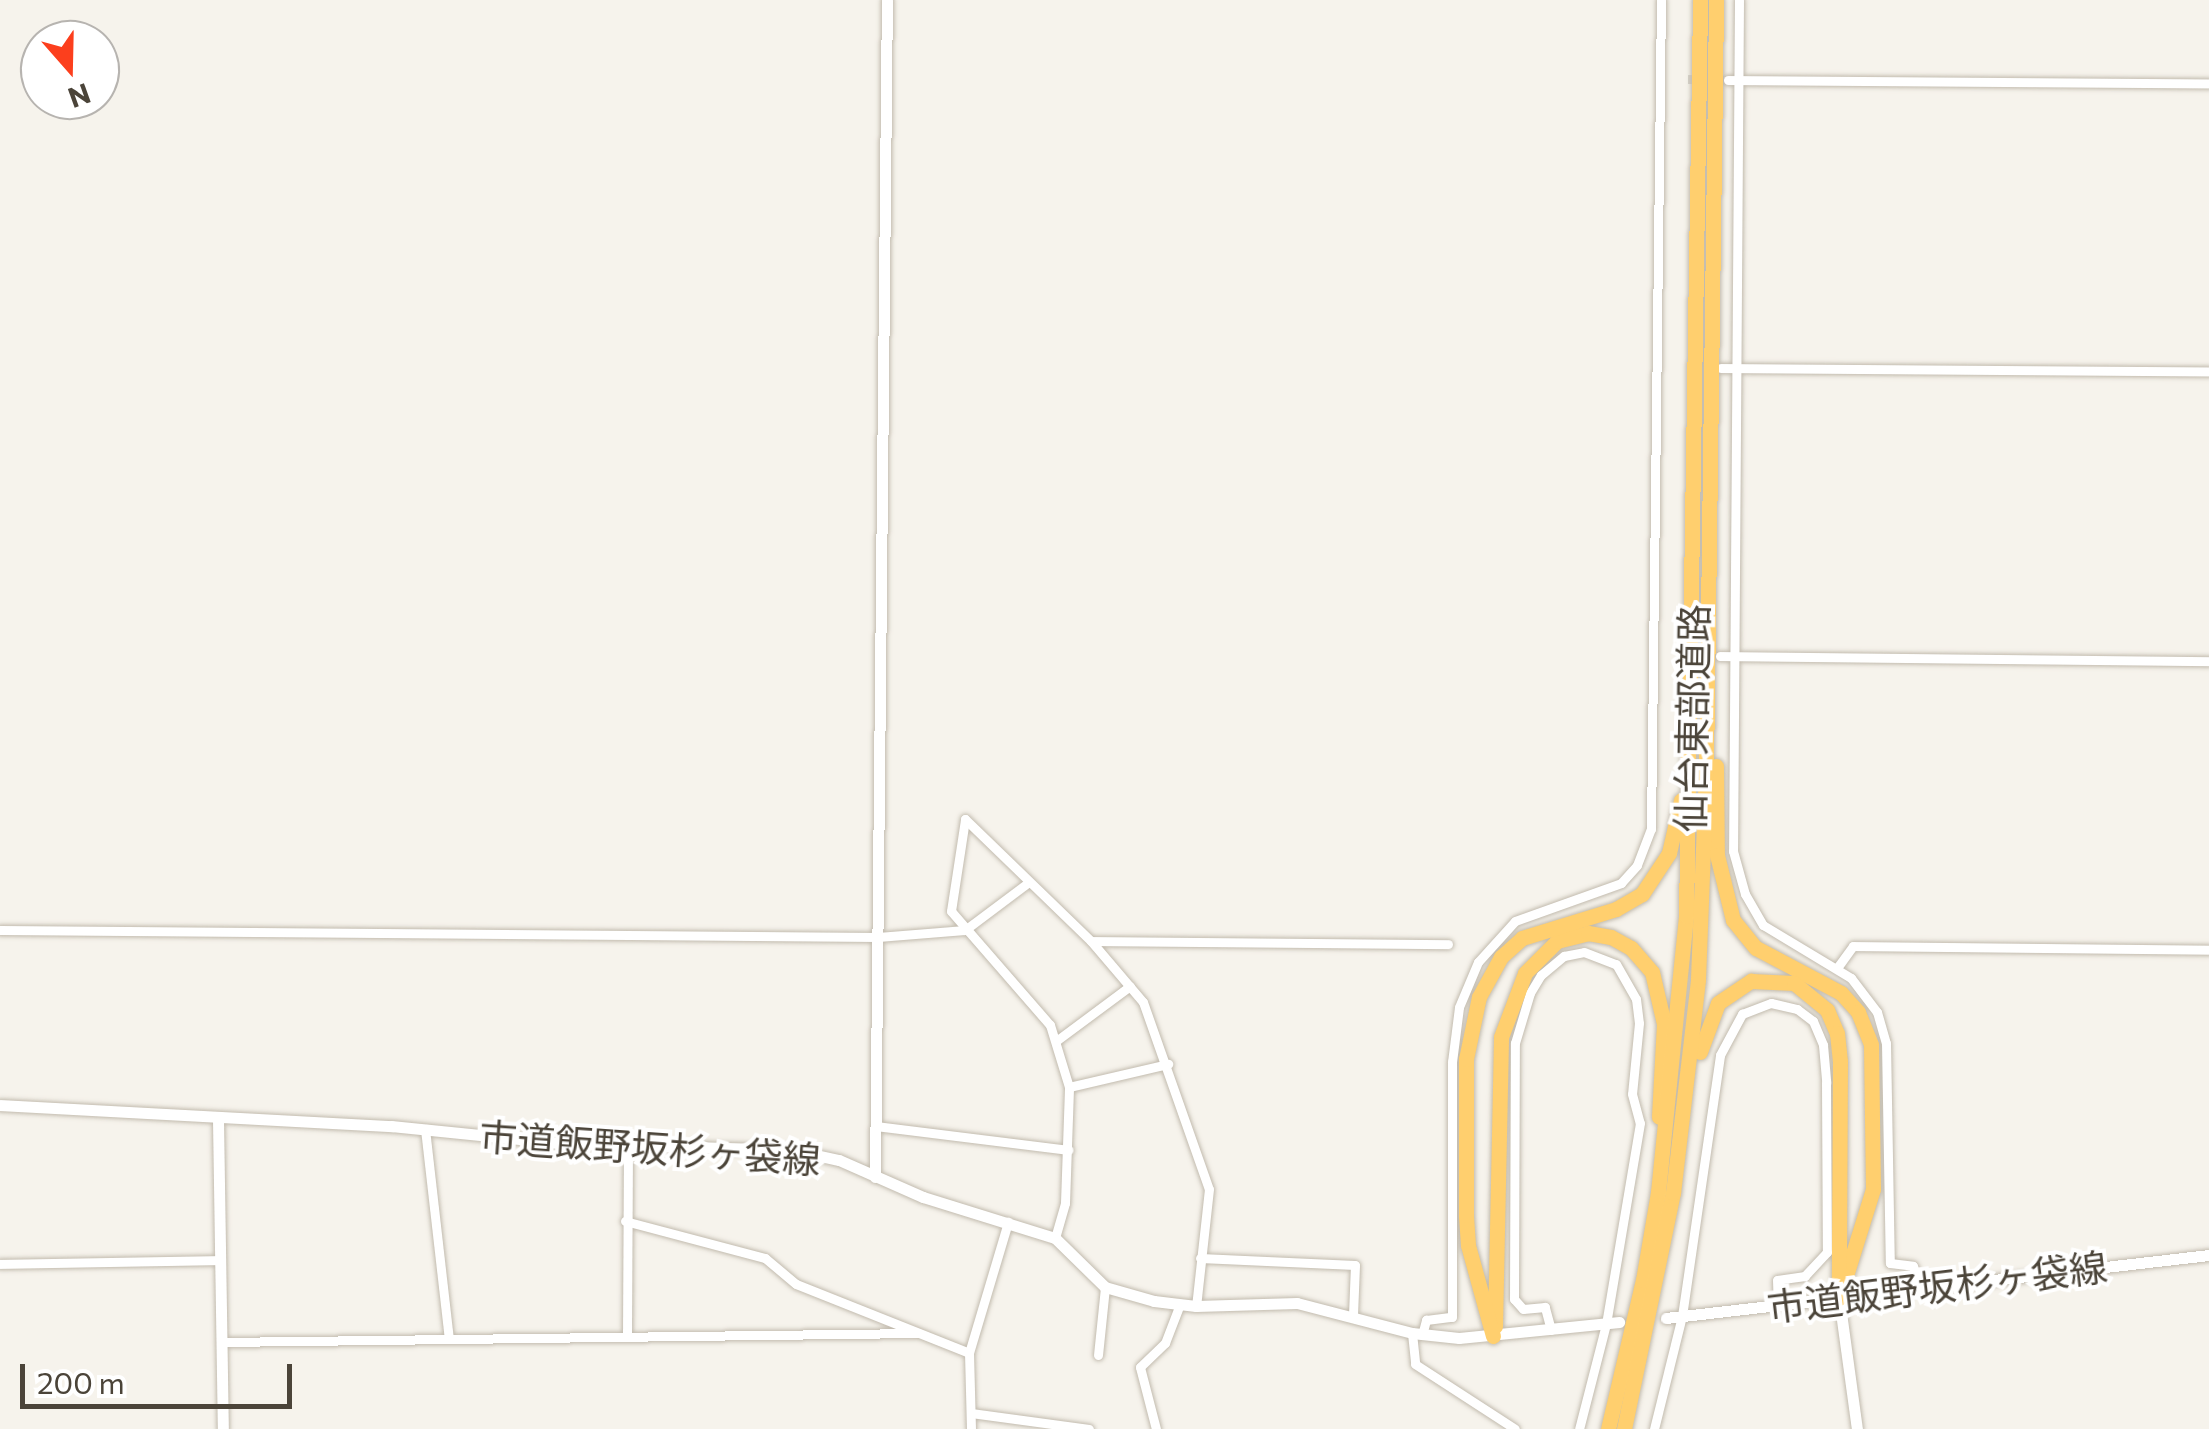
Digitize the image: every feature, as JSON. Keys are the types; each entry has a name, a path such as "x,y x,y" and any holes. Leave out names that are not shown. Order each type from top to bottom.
{"highway":[{"name":"仙台東部道路","path":"1624,1429 1660,1266 1684,1118 1698,979 1700,0"},
{"name":"仙台東部道路","path":"1608,1429 1643,1280 1669,1119 1683,963 1701,608 1716,0"},
{"path":"1701,608 1717,855 1728,909 1756,948 1830,985 1848,1000 1863,1022 1871,1045 1873,1189 1839,1298"},
{"path":"1494,1336 1466,1231 1466,1058 1474,1013 1493,968 1511,947 1534,932 1629,903 1661,870 1680,816 1701,608"},
{"path":"1494,1336 1498,1302 1502,1037 1513,998 1532,963 1556,940 1576,934 1600,934 1631,948 1652,972 1660,996 1664,1053 1643,1280"},
{"path":"1660,1266 1680,1194 1701,1042 1709,1016 1738,987 1779,980 1794,983 1818,999 1837,1034 1839,1298"}],"street":[{"path":"876,1176 886,0"},
{"path":"1515,1429 1415,1364 1417,1334 1426,1320 1452,1317 1452,1062 1459,1007 1478,962 1515,921 1621,883 1637,865 1651,829 1661,0"},
{"path":"1739,0 1733,80 1732,838 1738,874 1764,925 1837,968 1870,999 1884,1034 1890,1263 1913,1266 1921,1288"},
{"path":"1733,80 2209,83"},
{"path":"1721,368 2209,372"},
{"path":"1720,656 2209,661"},
{"path":"1055,1238 1065,1203 1069,1087 1050,1025 951,911 965,819 1092,941 1143,1002 1209,1188 1196,1306"},
{"path":"0,930 878,937 965,930 1029,882"},
{"path":"1092,941 1448,944"},
{"path":"1837,968 1853,946 2209,950"},
{"path":"1550,1330 1544,1307 1523,1309 1514,1300 1515,1044 1530,993 1541,975 1564,956 1584,952 1605,957 1624,974 1636,999 1639,1024 1632,1094 1640,1123 1612,1322 1579,1429"},
{"path":"1056,1042 1130,986"},
{"path":"1654,1429 1682,1316 1720,1055 1742,1014 1771,1003 1797,1008 1813,1021 1823,1045 1826,1083 1827,1252 1805,1276 1778,1280 1778,1305"},
{"path":"1069,1087 1168,1064"},
{"name":"市道飯野坂杉ヶ袋線","path":"0,1105 425,1129 559,1143 794,1150 839,1160 1055,1238 1106,1287"},
{"path":"218,1120 223,1429"},
{"path":"876,1126 1069,1150"},
{"path":"425,1129 449,1339"},
{"path":"627,1337 628,1144"},
{"path":"625,1221 765,1258 796,1284 969,1353"},
{"path":"971,1429 969,1353 1008,1222"},
{"name":"市道飯野坂杉ヶ袋線","path":"1666,1318 2209,1254"},
{"path":"1200,1258 1355,1265 1353,1314"},
{"path":"0,1264 220,1260"},
{"path":"1098,1355 1106,1287 1196,1306 1297,1303 1353,1314 1417,1334 1494,1336 1612,1322"},
{"path":"1839,1298 1857,1429"},
{"path":"1156,1429 1140,1367 1165,1343 1180,1304"},
{"path":"222,1342 918,1333"},
{"path":"971,1412 1089,1429"}],"tunnel":[{"path":"1688,79 1728,80"}]}
